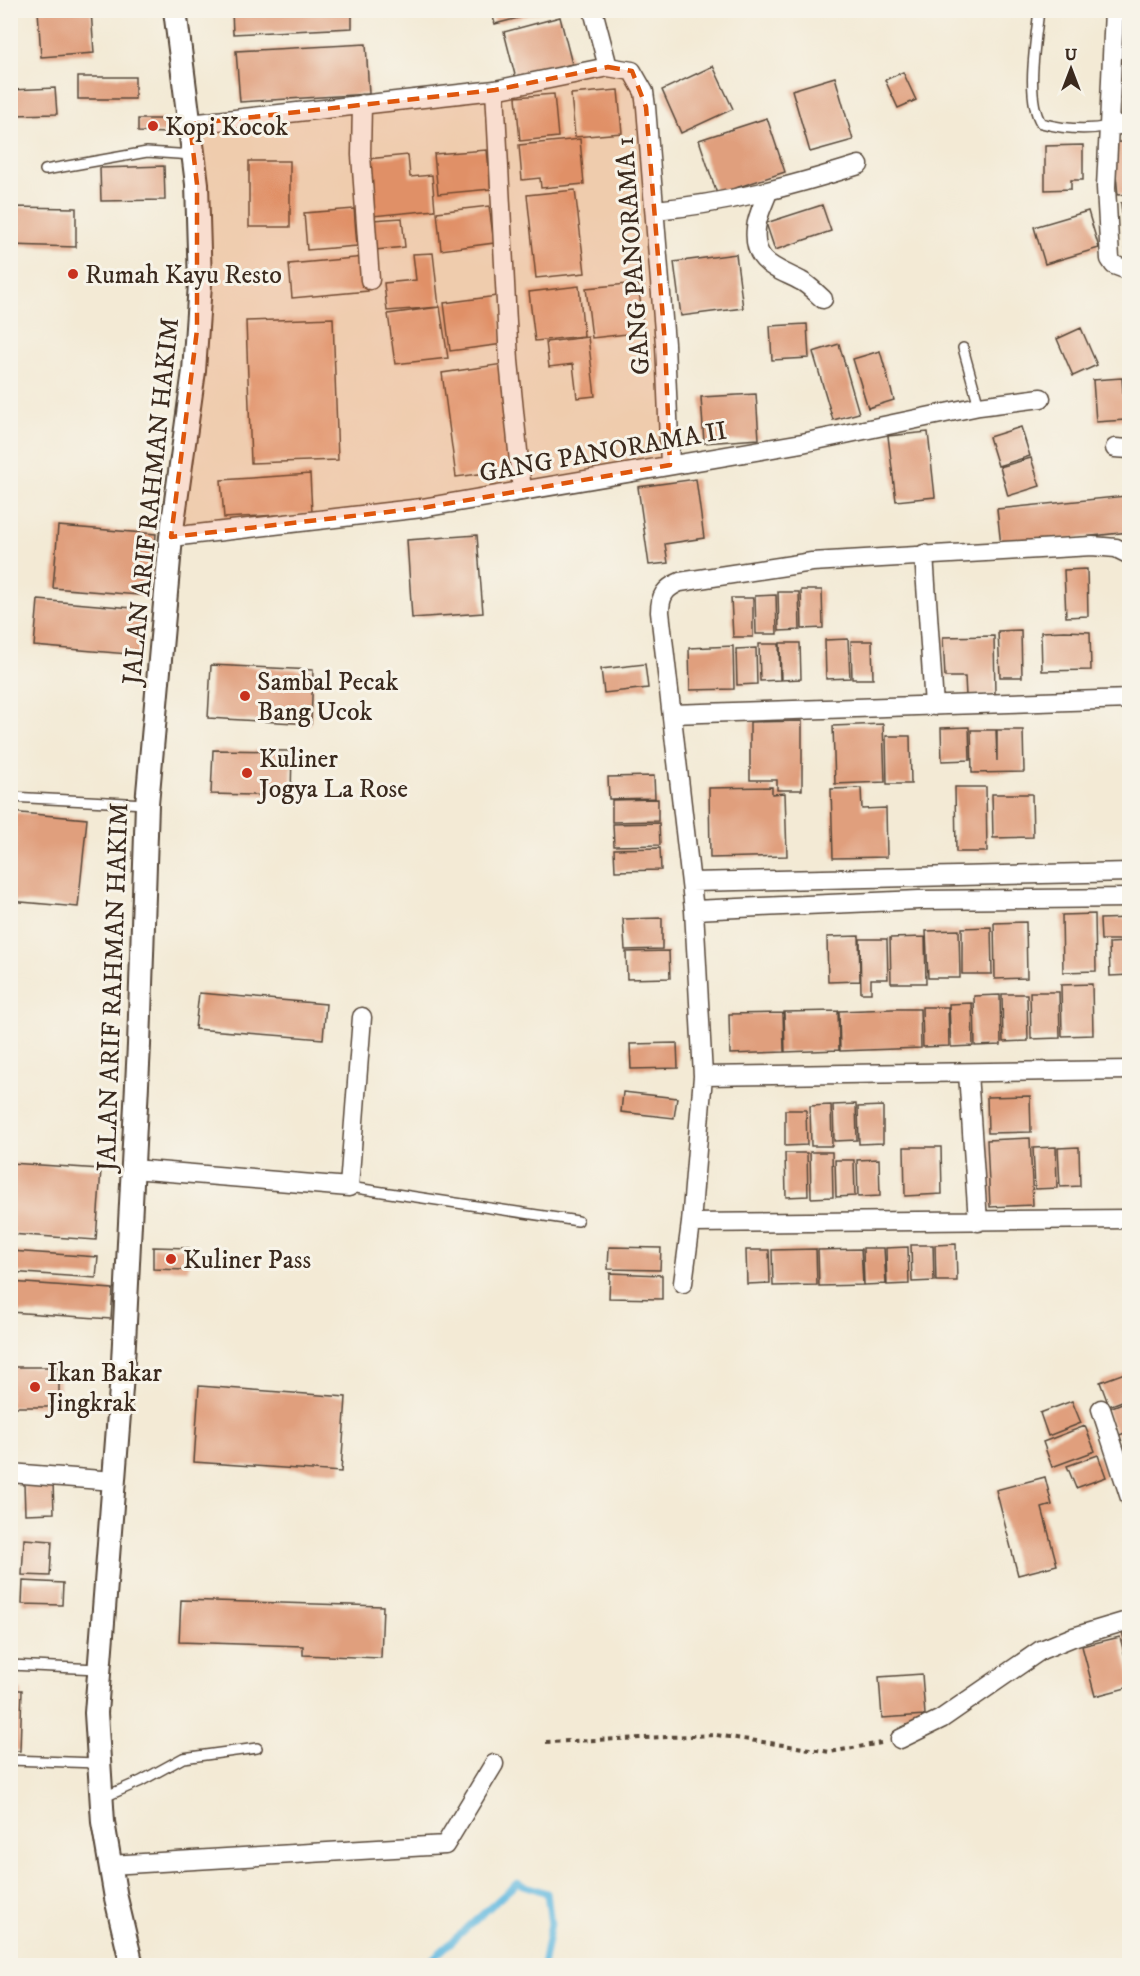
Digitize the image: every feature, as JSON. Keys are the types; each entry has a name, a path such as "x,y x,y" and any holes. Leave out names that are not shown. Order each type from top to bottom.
{"street":[{"name":"JALAN ARIF RAHMAN HAKIM","path":"132,1965 110,1865 101,1799 98,1763 99,1669 114,1481 133,1168 147,804 171,537 194,371 200,284 194,155 175,10"},
{"path":"593,10 608,67"},
{"path":"1114,10 1106,187 1110,259 1113,265 1130,271"},
{"name":"GANG PANORAMA 1","path":"190,124 495,90 608,67 632,71 644,92 665,344 669,465"},
{"path":"495,90 509,361 522,491"},
{"path":"362,104 361,156 370,280"},
{"path":"1109,126 1130,124"},
{"path":"655,210 690,207 768,192 859,165"},
{"path":"768,192 756,227 757,243 763,259 778,272 802,281 823,299"},
{"name":"GANG PANORAMA II","path":"171,537 422,508 802,443 979,406 1041,399"},
{"path":"683,1283 691,1223 703,1076 694,910 660,603 669,586 750,569 924,554 1092,546 1116,548 1130,555"},
{"path":"924,554 934,706"},
{"path":"672,714 1130,699"},
{"path":"691,882 1130,872"},
{"path":"694,910 919,900 1130,898"},
{"path":"133,1168 350,1187 363,1017"},
{"path":"703,1076 1130,1070"},
{"path":"968,1073 978,1222"},
{"path":"691,1223 1130,1219"},
{"path":"1101,1409 1130,1498"},
{"path":"10,1473 114,1481"},
{"path":"900,1739 941,1719 1041,1650 1073,1637 1130,1620"},
{"path":"110,1865 445,1845 494,1764"}],"lane":[{"path":"1039,10 1034,94 1036,116 1041,123 1056,127 1091,130 1109,126"},
{"path":"45,170 147,152 194,155"},
{"path":"963,348 979,406"},
{"path":"10,797 147,804"},
{"path":"350,1187 578,1221"},
{"path":"10,1665 99,1669"},
{"path":"101,1799 183,1758 257,1748"},
{"path":"10,1760 98,1763"}],"path":[{"path":"546,1742 716,1735 830,1752 860,1749 900,1739"}],"highlighted area":[{"path":"608,67 632,71 646,107 665,344 670,465 422,508 171,537 197,330 197,184 190,124 495,90"}],"building":[{"path":"38,10 91,10 94,53 41,57"},
{"path":"232,10 352,10 352,28 233,34"},
{"path":"491,10 545,10 545,11 495,24"},
{"path":"560,17 572,64 516,79 504,32"},
{"path":"366,44 369,94 240,102 236,51"},
{"path":"713,66 733,109 681,133 662,90"},
{"path":"903,72 916,100 898,108 885,80"},
{"path":"78,77 135,77 135,99 78,99"},
{"path":"835,77 853,140 810,152 792,90"},
{"path":"55,88 57,114 13,115 12,90"},
{"path":"618,90 622,133 575,137 571,94"},
{"path":"554,94 558,137 520,141 516,97"},
{"path":"767,118 785,172 717,194 699,140"},
{"name":"Kopi Kocok","path":"138,119 168,119 168,133 138,132"},
{"path":"580,139 584,184 541,188 540,178 522,180 519,145"},
{"path":"1130,141 1130,194 1118,195 1113,143"},
{"path":"1083,145 1083,180 1071,180 1071,189 1045,190 1045,146"},
{"path":"487,150 491,189 438,194 434,154"},
{"path":"408,155 410,177 432,175 435,210 372,216 367,159"},
{"path":"249,161 290,161 290,227 249,227"},
{"path":"164,166 165,200 101,201 100,168"},
{"path":"575,190 585,273 536,278 527,195"},
{"path":"1130,202 1130,253 1126,253 1121,203"},
{"path":"822,205 831,231 775,250 766,223"},
{"path":"489,206 494,243 441,250 437,212"},
{"path":"10,207 76,208 76,247 10,245"},
{"path":"354,209 357,246 307,250 304,213"},
{"path":"1088,211 1099,248 1045,264 1034,227"},
{"path":"402,218 405,247 375,250 372,220"},
{"path":"433,253 439,307 387,311 384,283 416,280 413,254"},
{"path":"736,254 743,308 681,316 674,262"},
{"path":"365,257 368,291 292,298 289,264"},
{"path":"638,283 644,332 592,338 586,288"},
{"path":"579,286 584,336 535,341 529,292"},
{"path":"497,296 503,344 450,351 444,303"},
{"path":"440,307 448,358 395,364 388,314"},
{"path":"333,318 338,460 251,463 246,321"},
{"path":"807,324 809,358 772,360 770,326"},
{"path":"1081,328 1097,365 1073,376 1057,339"},
{"path":"588,337 595,396 577,398 573,364 549,367 546,342"},
{"path":"839,344 859,413 833,420 813,352"},
{"path":"880,351 894,400 868,408 853,359"},
{"path":"503,364 517,469 456,477 442,373"},
{"path":"1122,378 1125,420 1096,422 1093,380"},
{"path":"1130,380 1130,419 1127,419 1125,381"},
{"path":"756,394 759,439 704,443 701,397"},
{"path":"1021,427 1030,456 998,466 989,437"},
{"path":"928,432 935,497 896,501 888,436"},
{"path":"1031,458 1040,486 1008,496 1000,467"},
{"path":"310,474 312,513 224,518 221,480"},
{"path":"696,479 704,538 665,544 668,563 649,565 638,487"},
{"path":"1126,496 1129,532 1001,546 997,509"},
{"path":"58,526 156,534 151,596 53,588"},
{"path":"477,535 483,613 412,618 407,540"},
{"path":"1087,569 1088,616 1066,617 1064,570"},
{"path":"801,590 822,590 823,628 802,629"},
{"path":"778,592 799,592 800,630 779,631"},
{"path":"776,595 777,634 756,634 755,596"},
{"path":"731,598 753,598 753,637 733,637"},
{"path":"38,600 144,609 140,655 34,646"},
{"path":"1021,630 1022,677 1000,677 998,631"},
{"path":"1041,632 1090,632 1091,670 1042,671"},
{"path":"994,636 995,695 966,696 965,677 945,677 943,637"},
{"path":"848,639 850,678 826,679 825,640"},
{"path":"851,641 872,641 873,679 852,679"},
{"path":"780,643 800,643 801,679 781,680"},
{"path":"759,644 779,644 780,680 760,681"},
{"path":"733,646 734,689 690,690 689,648"},
{"path":"756,648 757,684 737,685 736,649"},
{"path":"645,664 648,688 604,693 601,669"},
{"path":"211,665 313,670 311,724 208,718"},
{"path":"802,721 802,790 777,790 777,780 750,780 750,722"},
{"path":"883,724 885,782 835,784 833,726"},
{"path":"969,727 970,760 942,761 941,728"},
{"path":"971,730 996,730 997,761 997,730 1023,730 1024,772 972,773"},
{"path":"886,736 910,736 911,784 887,784"},
{"path":"213,750 292,751 291,796 211,794"},
{"path":"654,776 655,798 609,799 608,777"},
{"path":"772,787 772,794 785,793 787,856 710,858 709,788"},
{"path":"955,787 986,787 987,852 956,852"},
{"path":"861,788 862,809 886,808 887,857 833,858 831,789"},
{"path":"992,794 1032,794 1033,837 993,838"},
{"path":"658,799 658,821 612,822 612,800"},
{"path":"10,812 87,819 78,907 10,901"},
{"path":"659,823 660,845 614,846 613,824"},
{"path":"660,848 661,870 615,871 614,849"},
{"path":"1095,914 1096,971 1063,972 1062,915"},
{"path":"662,918 662,949 625,950 623,919"},
{"path":"1130,918 1130,940 1101,940 1100,919"},
{"path":"1026,922 1027,978 995,979 994,923"},
{"path":"991,927 992,974 962,974 962,928"},
{"path":"959,930 960,978 928,978 926,931"},
{"path":"859,936 860,981 828,982 827,937"},
{"path":"925,937 926,983 891,983 890,938"},
{"path":"860,939 887,939 888,979 871,979 871,993 861,993"},
{"path":"1130,942 1130,975 1110,976 1109,943"},
{"path":"669,951 670,978 627,979 626,952"},
{"path":"1092,984 1093,1035 1062,1036 1061,985"},
{"path":"1030,992 1059,992 1060,1038 1031,1039"},
{"path":"199,993 326,1004 323,1039 195,1029"},
{"path":"1002,994 1027,994 1028,1041 1003,1042"},
{"path":"1000,995 1001,1045 975,1046 974,996"},
{"path":"972,1003 973,1046 951,1047 949,1004"},
{"path":"922,1007 948,1007 949,1046 923,1047"},
{"path":"920,1009 921,1048 840,1051 839,1011"},
{"path":"838,1011 839,1050 785,1052 784,1012"},
{"path":"783,1013 784,1052 730,1054 729,1014"},
{"path":"677,1043 678,1068 631,1069 630,1044"},
{"path":"623,1092 677,1098 674,1118 621,1112"},
{"path":"1030,1096 1031,1132 988,1133 987,1097"},
{"path":"856,1104 857,1140 834,1141 833,1105"},
{"path":"831,1105 832,1146 811,1146 810,1106"},
{"path":"883,1106 883,1143 859,1144 858,1107"},
{"path":"785,1110 806,1110 807,1145 785,1146"},
{"path":"1030,1138 1033,1205 990,1207 987,1140"},
{"path":"904,1147 941,1147 942,1194 905,1196"},
{"path":"1056,1147 1057,1188 1035,1189 1033,1148"},
{"path":"1079,1147 1080,1186 1060,1187 1058,1148"},
{"path":"810,1152 832,1152 833,1197 811,1198"},
{"path":"785,1153 807,1153 808,1196 786,1197"},
{"path":"879,1159 880,1196 858,1197 857,1160"},
{"path":"835,1160 854,1160 855,1196 836,1197"},
{"path":"10,1163 101,1169 96,1240 10,1234"},
{"path":"956,1244 957,1281 936,1281 935,1245"},
{"path":"911,1245 933,1245 934,1281 912,1282"},
{"name":"Kuliner Pass","path":"153,1247 189,1248 188,1270 153,1269"},
{"path":"609,1247 661,1248 660,1270 608,1269"},
{"path":"908,1247 909,1284 887,1285 886,1248"},
{"path":"863,1248 884,1248 886,1284 864,1285"},
{"path":"816,1249 817,1285 773,1286 772,1250"},
{"path":"861,1249 863,1285 819,1286 818,1250"},
{"path":"746,1250 769,1250 770,1283 747,1284"},
{"path":"10,1251 98,1257 96,1278 10,1272"},
{"path":"610,1273 662,1275 662,1299 609,1298"},
{"path":"10,1282 113,1289 111,1319 10,1312"},
{"name":"Ikan Bakar Jingkrak","path":"10,1367 59,1367 59,1407 10,1407"},
{"path":"1130,1371 1130,1398 1109,1406 1100,1382"},
{"path":"199,1386 346,1397 341,1472 194,1462"},
{"path":"1130,1400 1130,1431 1117,1436 1107,1409"},
{"path":"1072,1401 1081,1423 1048,1436 1040,1413"},
{"path":"1085,1426 1095,1451 1052,1467 1043,1442"},
{"path":"1098,1455 1106,1477 1076,1488 1067,1466"},
{"path":"1045,1477 1052,1505 1042,1508 1057,1565 1018,1575 996,1490"},
{"path":"53,1482 54,1513 25,1514 24,1483"},
{"path":"24,1539 52,1541 50,1576 22,1575"},
{"path":"23,1581 63,1583 62,1605 22,1604"},
{"path":"181,1600 383,1606 381,1658 303,1655 303,1646 179,1642"},
{"path":"1130,1630 1130,1656 1129,1657 1122,1632"},
{"path":"1120,1637 1130,1675 1130,1687 1095,1696 1082,1646"},
{"path":"922,1674 925,1715 882,1718 879,1677"},
{"path":"10,1690 22,1690 20,1751 10,1751"}],"waterway":[{"path":"416,1966 429,1962 517,1883 547,1893 551,1924 543,1966"}],"place":[{"name":"Kopi Kocok","path":"153,126"},
{"name":"Rumah Kayu Resto","path":"73,274"},
{"name":"Sambal Pecak Bang Ucok","path":"245,696"},
{"name":"Kuliner Jogya La Rose","path":"247,773"},
{"name":"Kuliner Pass","path":"171,1259"},
{"name":"Ikan Bakar Jingkrak","path":"35,1387"}]}
